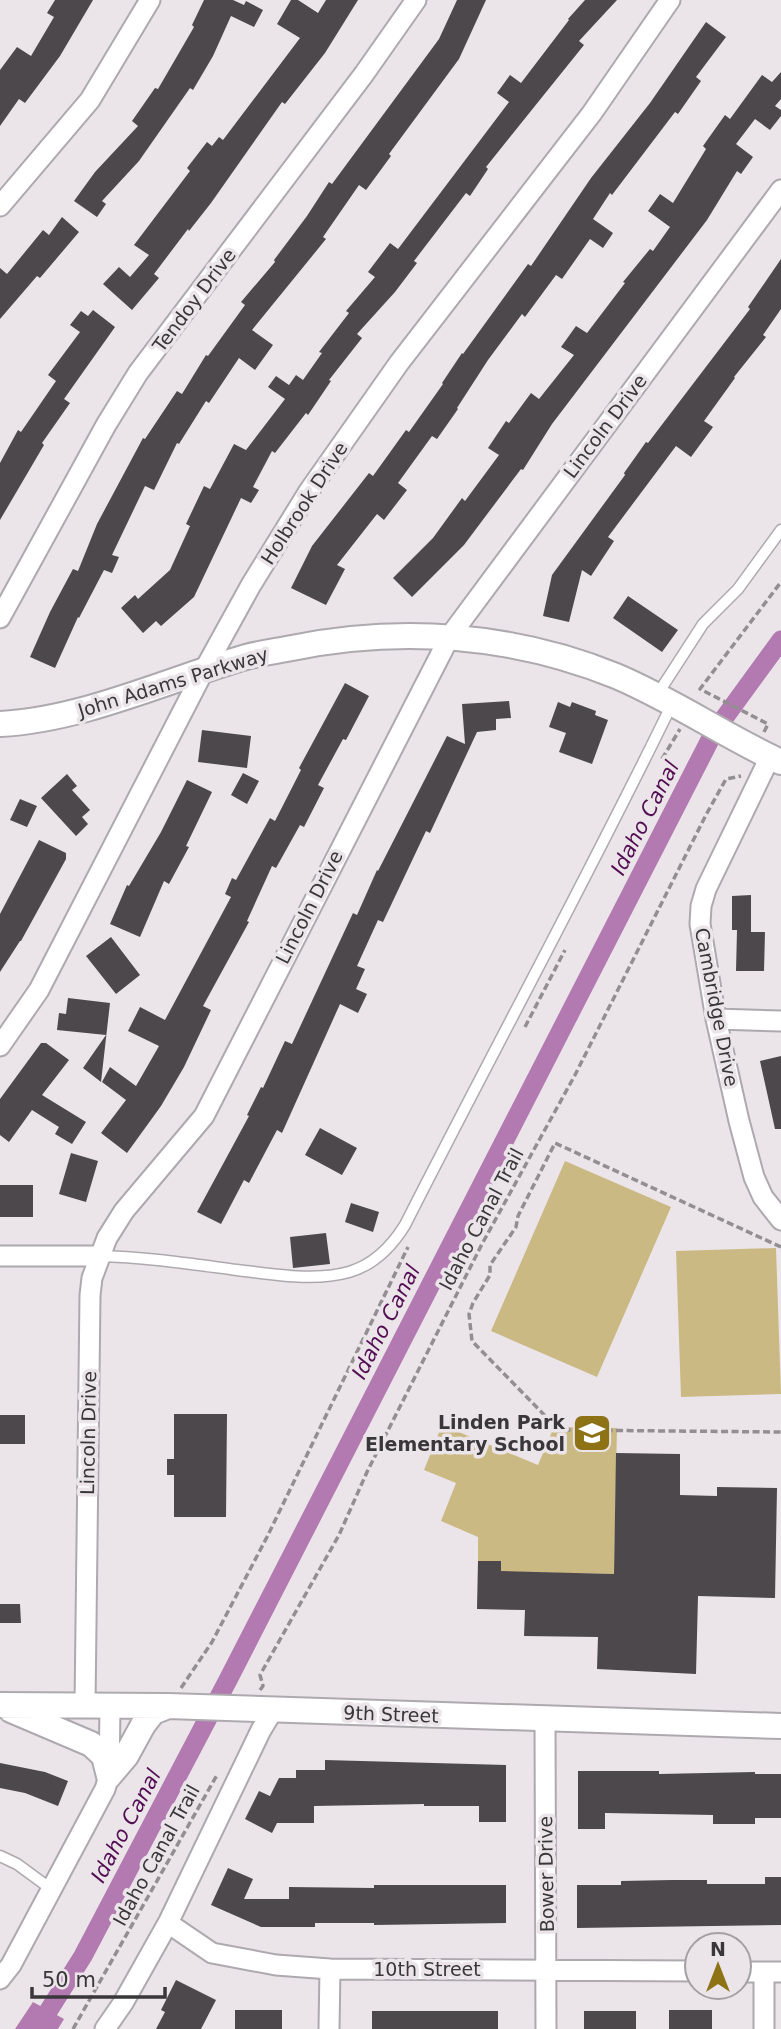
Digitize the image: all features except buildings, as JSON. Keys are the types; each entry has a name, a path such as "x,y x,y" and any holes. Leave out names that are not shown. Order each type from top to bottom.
{"street":[{"path":"0,206 90,100 150,0"},
{"name":"Tendoy Drive","path":"0,618 100,436 138,373 356,85 416,0"},
{"name":"Holbrook Drive","path":"0,1046 39,990 203,672 251,585 309,491 399,363 592,113 670,0"},
{"name":"Lincoln Drive","path":"109,1776 98,1707 90,1295 98,1256 124,1211 204,1116 450,636 781,190"},
{"name":"John Adams Parkway","path":"0,724 21,723 73,712 247,657 327,641 398,635 450,636 531,650 616,677 776,759"},
{"name":"Cambridge Drive","path":"776,759 721,857 701,906 700,924 716,1019 754,1177 763,1197 781,1220"},
{"path":"716,1019 781,1021"},
{"path":"0,1256 98,1256"},
{"path":"0,1706 92,1744 104,1756 109,1776"},
{"name":"9th Street","path":"0,1706 168,1706 781,1726"},
{"path":"0,1979 11,1965 105,1789 109,1776 126,1756 153,1712 168,1706"},
{"path":"105,2029 123,2003 168,1923 273,1710"},
{"name":"Bower Drive","path":"545,1719 546,2029"},
{"name":"10th Street","path":"168,1923 212,1954 276,1965 330,1969 683,1971"},
{"path":"330,1969 330,2029"},
{"path":"753,1972 773,1972 764,2029"}],"lane":[{"path":"98,1256 131,1256 284,1276 319,1276 350,1272 371,1262 393,1244 678,707 703,625 738,589 781,530"},
{"path":"0,1856 18,1864 51,1889"}],"path":[{"path":"766,727 768,724 756,717 700,689 781,582"},
{"path":"656,768 678,707"},
{"name":"Idaho Canal Trail","path":"263,1686 260,1675 339,1535 372,1462 482,1244 575,1075 707,813 726,779 741,776"},
{"path":"523,1031 566,947"},
{"path":"781,1247 555,1143 518,1216 516,1227 490,1265 490,1275 469,1314 472,1341 559,1430 781,1432"},
{"path":"168,1706 219,1630 408,1247"},
{"name":"Idaho Canal Trail","path":"73,2029 222,1766"}],"shaded area":[{"path":"565,1161 671,1207 597,1377 491,1331"},
{"path":"776,1248 781,1394 681,1397 676,1251"},
{"path":"442,1425 538,1465 554,1427 617,1428 614,1574 501,1572 500,1561 478,1561 478,1537 441,1521 456,1483 424,1470"},
{"path":"33,2002 64,2019 58,2029 15,2029"}],"waterway":[{"name":"Idaho Canal","path":"37,2029 83,1956 229,1678 714,732 781,640"}],"place":[{"name":"Linden Park Elementary School","path":"592,1433"}]}
